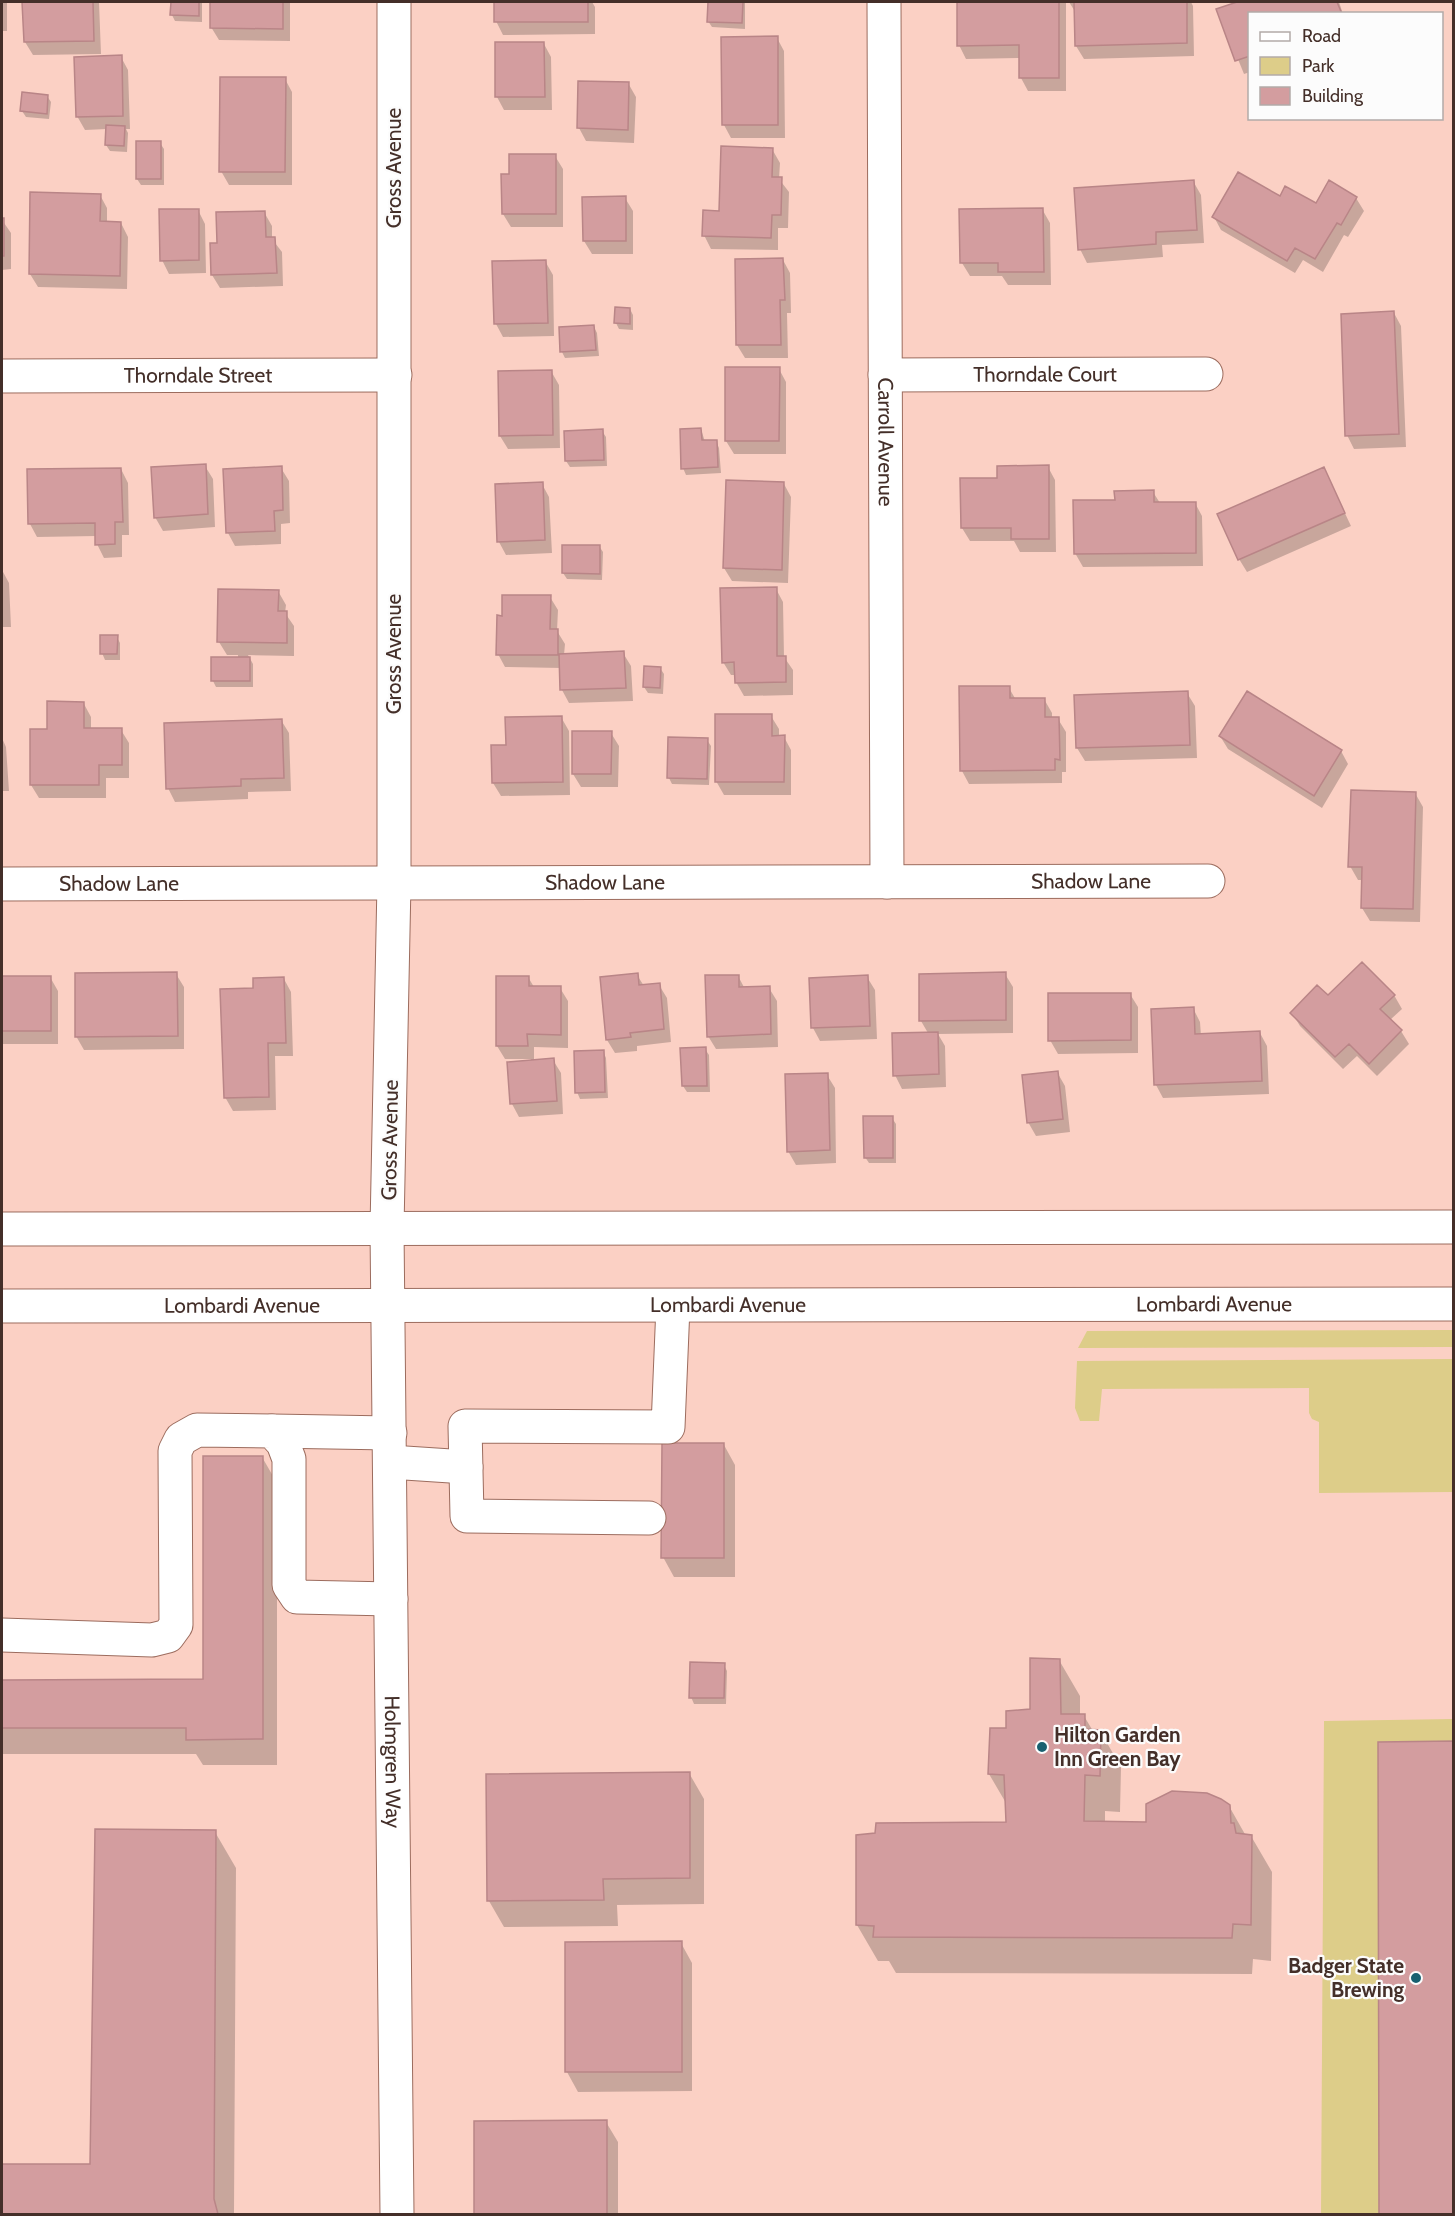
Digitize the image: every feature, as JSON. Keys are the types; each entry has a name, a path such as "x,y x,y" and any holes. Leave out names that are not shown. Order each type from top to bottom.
{"street":[{"name":"Gross Avenue","path":"388,1307 387,1228 394,883 394,2"},
{"name":"Carroll Avenue","path":"884,2 887,882"},
{"name":"Thorndale Court","path":"885,375 1206,374"},
{"name":"Thorndale Street","path":"2,376 394,375"},
{"name":"Shadow Lane","path":"2,884 1208,881"},
{"path":"2,1229 1454,1227"},
{"name":"Lombardi Avenue","path":"2,1306 1454,1304"},
{"path":"649,1518 466,1516 465,1426 669,1427 673,1306"},
{"name":"Holmgren Way","path":"388,1307 397,2214"},
{"path":"2,1635 152,1640 168,1636 176,1624 175,1451 181,1438 197,1430 272,1431 390,1448 466,1467"},
{"path":"272,1431 283,1443 289,1459 289,1585 297,1597 391,1599"}],"green space":[{"path":"1453,1330 1453,1347 1078,1348 1087,1331"},
{"path":"1453,1359 1453,1492 1319,1493 1319,1422 1312,1419 1309,1413 1309,1388 1102,1389 1099,1421 1080,1421 1075,1408 1077,1361"},
{"path":"1453,1719 1453,1741 1378,1742 1379,2214 1321,2214 1324,1721"}],"building":[{"path":"22,2 93,2 94,41 24,42"},
{"path":"171,2 199,2 199,16 170,15"},
{"path":"210,2 283,2 283,29 210,28"},
{"path":"494,2 588,2 588,22 494,22"},
{"path":"708,2 743,2 742,23 707,22"},
{"path":"957,2 1059,2 1059,78 1019,78 1019,45 957,46"},
{"path":"1074,2 1187,2 1187,43 1075,46"},
{"path":"1237,2 1337,2 1341,12 1248,12 1248,57 1235,61 1216,9"},
{"path":"778,36 778,125 722,125 721,37"},
{"path":"495,42 544,42 545,97 495,97"},
{"path":"122,55 123,116 76,117 74,57"},
{"path":"220,77 286,77 285,172 219,172"},
{"path":"578,81 629,82 628,130 577,128"},
{"path":"22,92 48,95 47,114 20,111"},
{"path":"106,125 125,126 124,146 105,145"},
{"path":"136,141 161,141 161,179 136,179"},
{"path":"721,146 773,148 772,177 782,177 781,215 772,215 771,238 702,236 703,210 719,211"},
{"path":"509,154 556,154 556,214 502,214 501,174 509,174"},
{"path":"1238,172 1280,196 1285,186 1316,203 1329,180 1357,197 1341,225 1337,223 1315,259 1295,248 1287,261 1212,217"},
{"path":"1194,180 1197,230 1156,232 1156,244 1078,250 1074,188"},
{"path":"30,192 101,194 100,221 121,222 120,276 29,274"},
{"path":"626,196 626,241 583,241 582,197"},
{"path":"1043,208 1044,272 998,272 998,263 960,263 959,209"},
{"path":"159,209 199,209 199,260 160,261"},
{"path":"265,211 266,237 275,237 277,273 211,275 210,243 217,243 216,212"},
{"path":"2,218 4,218 4,256 2,256"},
{"path":"783,258 785,300 780,300 781,345 736,345 735,259"},
{"path":"546,260 548,323 494,324 492,261"},
{"path":"615,307 630,308 630,324 614,323"},
{"path":"1394,311 1399,434 1345,436 1341,314"},
{"path":"594,325 596,350 560,352 559,327"},
{"path":"725,367 780,367 779,441 725,441"},
{"path":"552,370 553,435 499,436 498,371"},
{"path":"701,428 702,440 717,440 718,467 681,469 680,429"},
{"path":"603,429 604,460 565,461 564,431"},
{"path":"206,464 208,514 154,518 151,467"},
{"path":"1049,465 1049,539 1011,539 1011,528 961,528 960,478 997,478 997,466"},
{"path":"282,466 283,510 274,511 275,531 226,533 223,469"},
{"path":"1324,467 1345,513 1238,560 1217,514"},
{"path":"121,468 123,522 115,522 115,544 95,545 95,523 28,524 27,469"},
{"path":"726,480 784,482 782,570 723,568"},
{"path":"543,482 545,540 497,542 495,484"},
{"path":"1154,490 1154,502 1196,502 1196,553 1074,554 1073,500 1115,500 1114,491"},
{"path":"562,545 600,545 600,574 562,573"},
{"path":"777,587 777,656 786,656 786,682 735,683 734,662 722,663 720,588"},
{"path":"218,589 279,590 278,611 287,611 287,643 217,642"},
{"path":"502,595 551,595 550,629 558,629 558,655 496,655 497,615 502,616"},
{"path":"100,635 118,635 117,654 100,654"},
{"path":"624,651 626,688 560,690 559,654"},
{"path":"211,657 250,657 250,681 211,681"},
{"path":"644,666 661,667 660,688 643,687"},
{"path":"959,686 1010,686 1010,698 1045,698 1045,717 1059,717 1060,760 1055,759 1055,770 960,771"},
{"path":"1188,691 1190,745 1076,748 1074,695"},
{"path":"1247,691 1342,750 1314,796 1219,736"},
{"path":"47,701 84,702 84,728 122,728 122,765 99,765 99,785 30,785 30,729 47,729"},
{"path":"715,714 772,714 772,736 785,735 784,782 715,782"},
{"path":"562,716 563,782 492,783 491,745 506,745 505,717"},
{"path":"282,719 284,778 241,779 241,786 166,789 164,723"},
{"path":"572,731 612,731 611,774 572,774"},
{"path":"668,737 708,738 707,779 667,778"},
{"path":"1351,790 1416,792 1413,909 1361,908 1362,867 1348,867"},
{"path":"1362,962 1395,995 1380,1009 1402,1030 1369,1064 1349,1044 1335,1057 1290,1013 1317,985 1328,995"},
{"path":"177,972 178,1036 75,1037 75,973"},
{"path":"1006,972 1006,1020 919,1021 919,974"},
{"path":"638,973 639,985 660,983 664,1029 630,1033 631,1037 606,1040 600,977"},
{"path":"705,975 739,975 739,987 770,986 771,1034 707,1037"},
{"path":"868,975 870,1026 811,1028 809,978"},
{"path":"2,976 51,976 51,1031 2,1031"},
{"path":"496,976 529,976 529,986 561,986 561,1035 527,1034 528,1046 496,1046"},
{"path":"284,977 286,1043 268,1043 269,1097 224,1098 220,989 253,988 253,978"},
{"path":"1048,993 1131,993 1131,1040 1048,1041"},
{"path":"1194,1007 1195,1034 1260,1031 1262,1081 1154,1085 1151,1009"},
{"path":"938,1032 939,1074 893,1076 892,1033"},
{"path":"706,1047 707,1086 682,1086 680,1048"},
{"path":"604,1050 605,1092 575,1093 574,1051"},
{"path":"554,1058 557,1101 510,1104 507,1062"},
{"path":"1058,1071 1063,1119 1027,1123 1022,1075"},
{"path":"828,1073 830,1150 787,1152 785,1074"},
{"path":"863,1116 893,1116 893,1158 864,1158"},
{"path":"662,1443 724,1443 724,1558 661,1558"},
{"path":"203,1456 263,1456 263,1739 186,1740 186,1728 2,1728 2,1680 203,1679"},
{"path":"1030,1658 1060,1659 1061,1714 1085,1714 1085,1729 1101,1730 1100,1776 1085,1775 1084,1821 1146,1822 1146,1804 1172,1791 1207,1793 1221,1799 1230,1805 1231,1823 1234,1823 1236,1833 1252,1835 1251,1925 1233,1924 1232,1938 873,1937 874,1926 856,1925 856,1835 875,1833 876,1823 1006,1822 1004,1775 988,1774 990,1728 1006,1728 1006,1711 1030,1709"},
{"path":"690,1662 725,1663 724,1698 689,1698"},
{"name":"Badger State Brewing","path":"1454,1741 1454,2214 1379,2214 1378,1742"},
{"path":"690,1772 690,1878 603,1879 604,1900 487,1901 486,1774"},
{"path":"95,1829 216,1830 214,2199 218,2214 2,2214 2,2164 90,2164"},
{"path":"682,1941 682,2072 565,2072 565,1942"},
{"path":"607,2120 607,2214 474,2214 474,2121"}],"place":[{"name":"Hilton Garden Inn Green Bay","path":"1042,1747"},
{"name":"Badger State Brewing","path":"1416,1978"}]}
